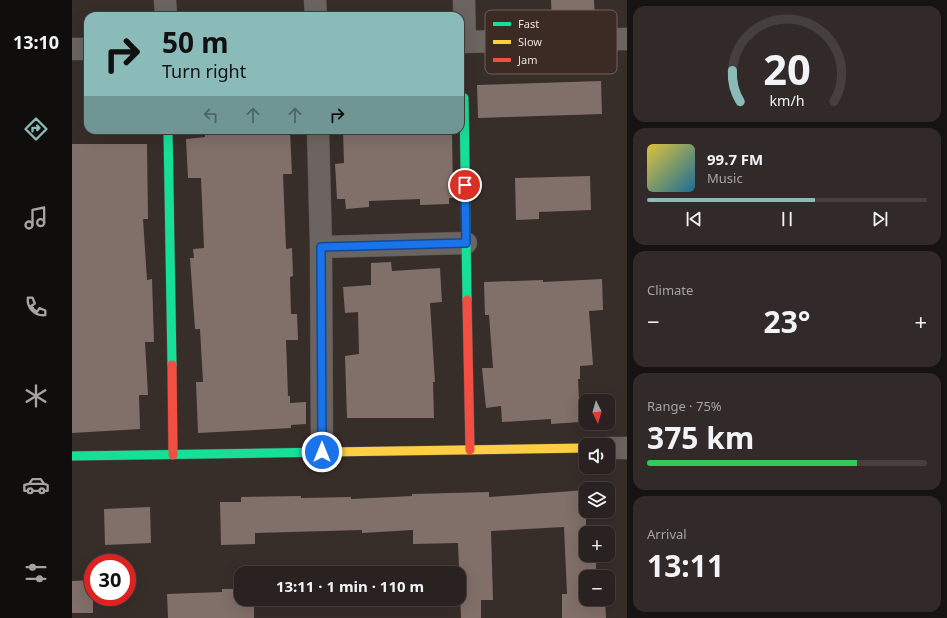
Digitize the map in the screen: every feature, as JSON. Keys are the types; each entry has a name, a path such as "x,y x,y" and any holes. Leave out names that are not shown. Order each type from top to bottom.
{"street":[{"path":"166,0 166,12"},
{"path":"316,0 316,12"},
{"path":"463,12 464,0"},
{"path":"617,39 627,39"},
{"path":"464,42 485,42"},
{"path":"72,49 84,49"},
{"path":"464,98 470,450"},
{"path":"168,134 173,454"},
{"path":"318,134 321,247 322,452"},
{"path":"321,247 466,243"},
{"path":"72,456 579,448"},
{"path":"615,448 627,448"}],"building":[{"path":"551,0 594,0 595,10 551,10"},
{"path":"601,81 602,114 478,118 477,85"},
{"path":"205,134 290,134 292,174 283,174 286,249 292,248 293,276 290,277 291,314 297,314 298,340 286,340 288,396 290,396 290,403 306,402 306,424 291,425 291,428 198,433 196,382 203,382 200,329 195,329 190,258 194,258 193,249 204,248 201,178 188,178 186,139 205,137"},
{"path":"343,134 452,134 453,198 449,198 449,204 420,205 420,199 369,201 369,207 346,209 345,199 337,199 335,164 344,163"},
{"path":"72,144 147,144 148,219 143,219 147,280 152,279 154,342 145,342 148,395 139,395 140,429 72,433"},
{"path":"590,176 591,210 539,212 539,219 516,220 515,178"},
{"path":"391,262 392,271 440,268 442,302 430,303 435,382 433,382 434,418 347,418 345,356 359,354 358,312 345,313 343,287 371,285 371,263"},
{"path":"602,279 603,310 589,311 593,365 580,366 580,379 578,379 579,422 551,424 551,419 502,422 501,406 486,408 482,368 493,368 489,315 485,315 484,282 543,280 543,282"},
{"path":"579,491 579,518 586,518 586,526 579,526 579,562 596,562 596,570 579,570 579,606 605,606 606,618 562,618 562,594 567,594 564,527 491,531 493,600 481,600 481,618 461,618 461,606 466,606 466,566 459,566 458,543 413,544 413,530 362,533 362,530 255,533 255,544 221,545 220,502 241,502 241,497 301,496 301,498 351,497 351,499 412,496 412,494 489,492 489,497"},
{"path":"150,507 151,543 105,545 104,509"},
{"path":"84,580 84,606 93,606 93,613 72,613 72,581"},
{"path":"222,589 234,589 234,606 254,606 254,618 168,618 167,594 222,592"}],"traffic: fast":[{"path":"464,98 467,300"},
{"path":"168,134 172,365"},
{"path":"72,456 329,452"}],"traffic: slow":[{"path":"329,452 579,448"}],"traffic: jam":[{"path":"467,300 470,450"},
{"path":"172,365 173,455"}],"route":[{"path":"322,452 321,247 466,243 465,185"}]}
